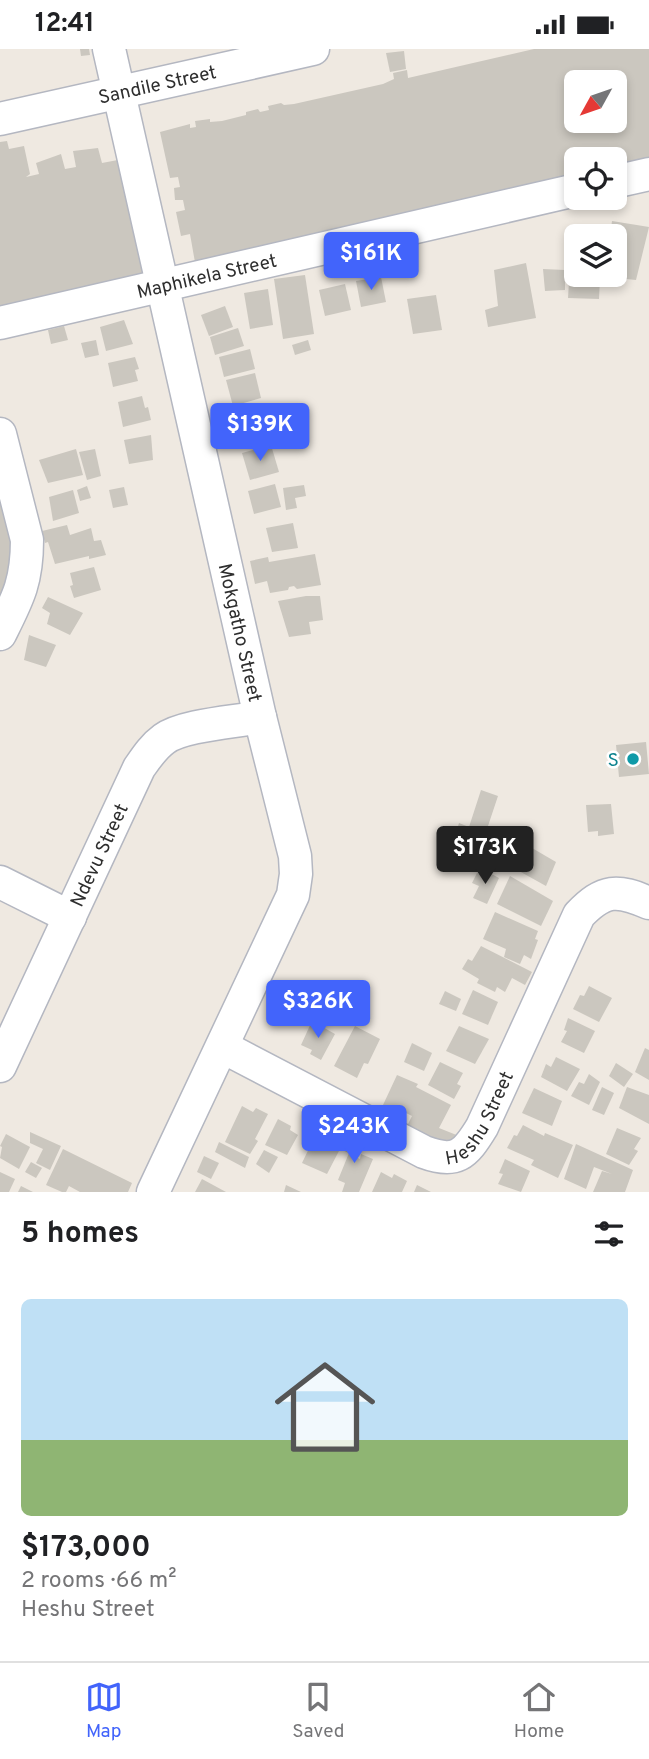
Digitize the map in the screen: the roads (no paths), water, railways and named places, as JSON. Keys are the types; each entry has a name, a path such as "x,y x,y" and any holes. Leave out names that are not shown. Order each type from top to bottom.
{"street":[{"name":"Mokgatho Street","path":"109,49 260,717 295,856 296,874 293,895 153,1192"},
{"name":"Sandile Street","path":"0,119 313,49"},
{"path":"627,178 649,174"},
{"name":"Maphikela Street","path":"0,323 564,193"},
{"path":"0,434 27,540 28,555 26,574 18,597 0,634"},
{"name":"Ndevu Street","path":"0,1066 139,768 151,751 165,738 182,731 260,717"},
{"path":"0,882 70,917"},
{"name":"Heshu Street","path":"223,1047 424,1152 451,1159 463,1153 482,1127 579,915 604,895 627,894 649,903"}],"place":[{"name":"S","path":"633,759"}]}
